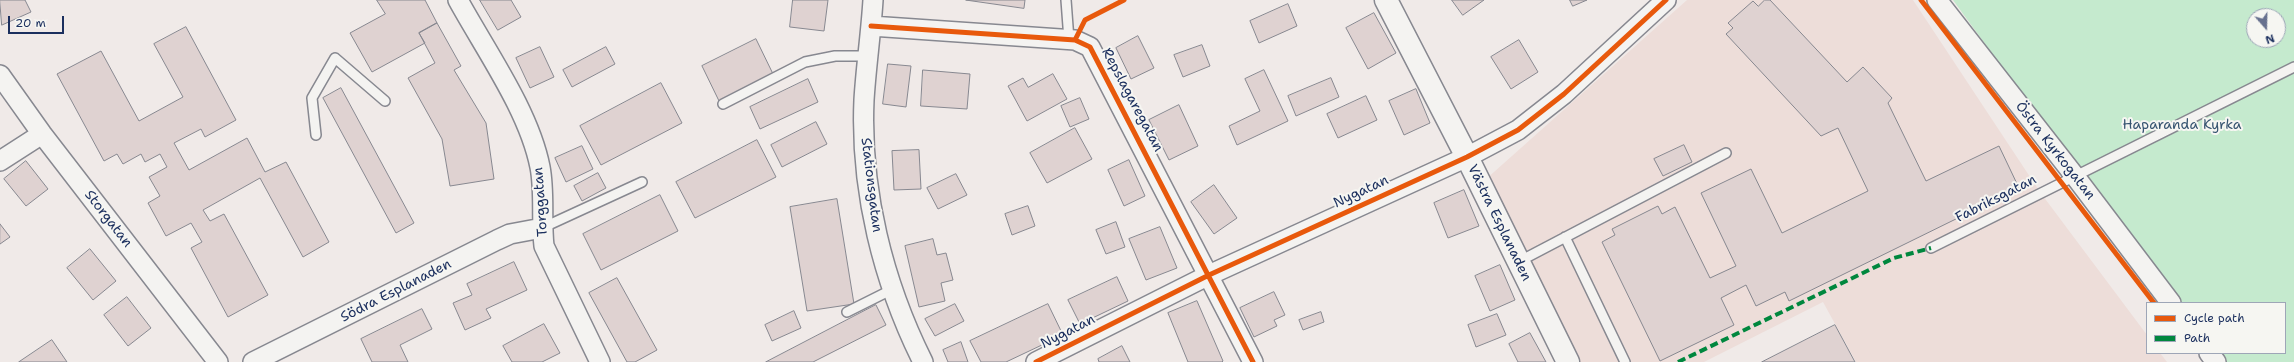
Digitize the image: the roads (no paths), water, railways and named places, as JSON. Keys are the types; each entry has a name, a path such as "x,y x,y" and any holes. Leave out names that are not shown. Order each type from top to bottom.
{"street":[{"name":"Torggatan","path":"458,0 529,128 542,178 542,228 544,246 600,362"},
{"name":"Stationsgatan","path":"873,0 864,101 864,151 875,227 882,259 919,361"},
{"name":"Västra Esplanaden","path":"1386,0 1467,157 1568,362"},
{"name":"Nygatan","path":"1036,362 1209,275 1467,157 1518,130 1564,94 1666,0"},
{"name":"Östra Kyrkogatan","path":"1937,0 2171,302"},
{"name":"Repslagaregatan","path":"871,26 1069,40 1090,47 1099,61 1252,362"},
{"name":"Storgatan","path":"0,75 42,134 218,362"},
{"path":"0,161 42,134"},
{"name":"Södra Esplanaden","path":"253,362 497,240 510,234 542,228"},
{"path":"2210,354 2216,362"}],"lane":[{"path":"1066,0 1069,40"},
{"path":"723,104 805,62 836,56 868,56"},
{"path":"316,135 312,98 335,58 385,101"},
{"name":"Fabriksgatan","path":"1931,248 2074,175 2294,67"},
{"path":"1518,262 1726,153"},
{"path":"542,228 642,182"},
{"path":"1565,237 1625,362"},
{"path":"847,312 893,289"}],"park label":[{"name":"Haparanda Kyrka","path":"2182,125"}]}
